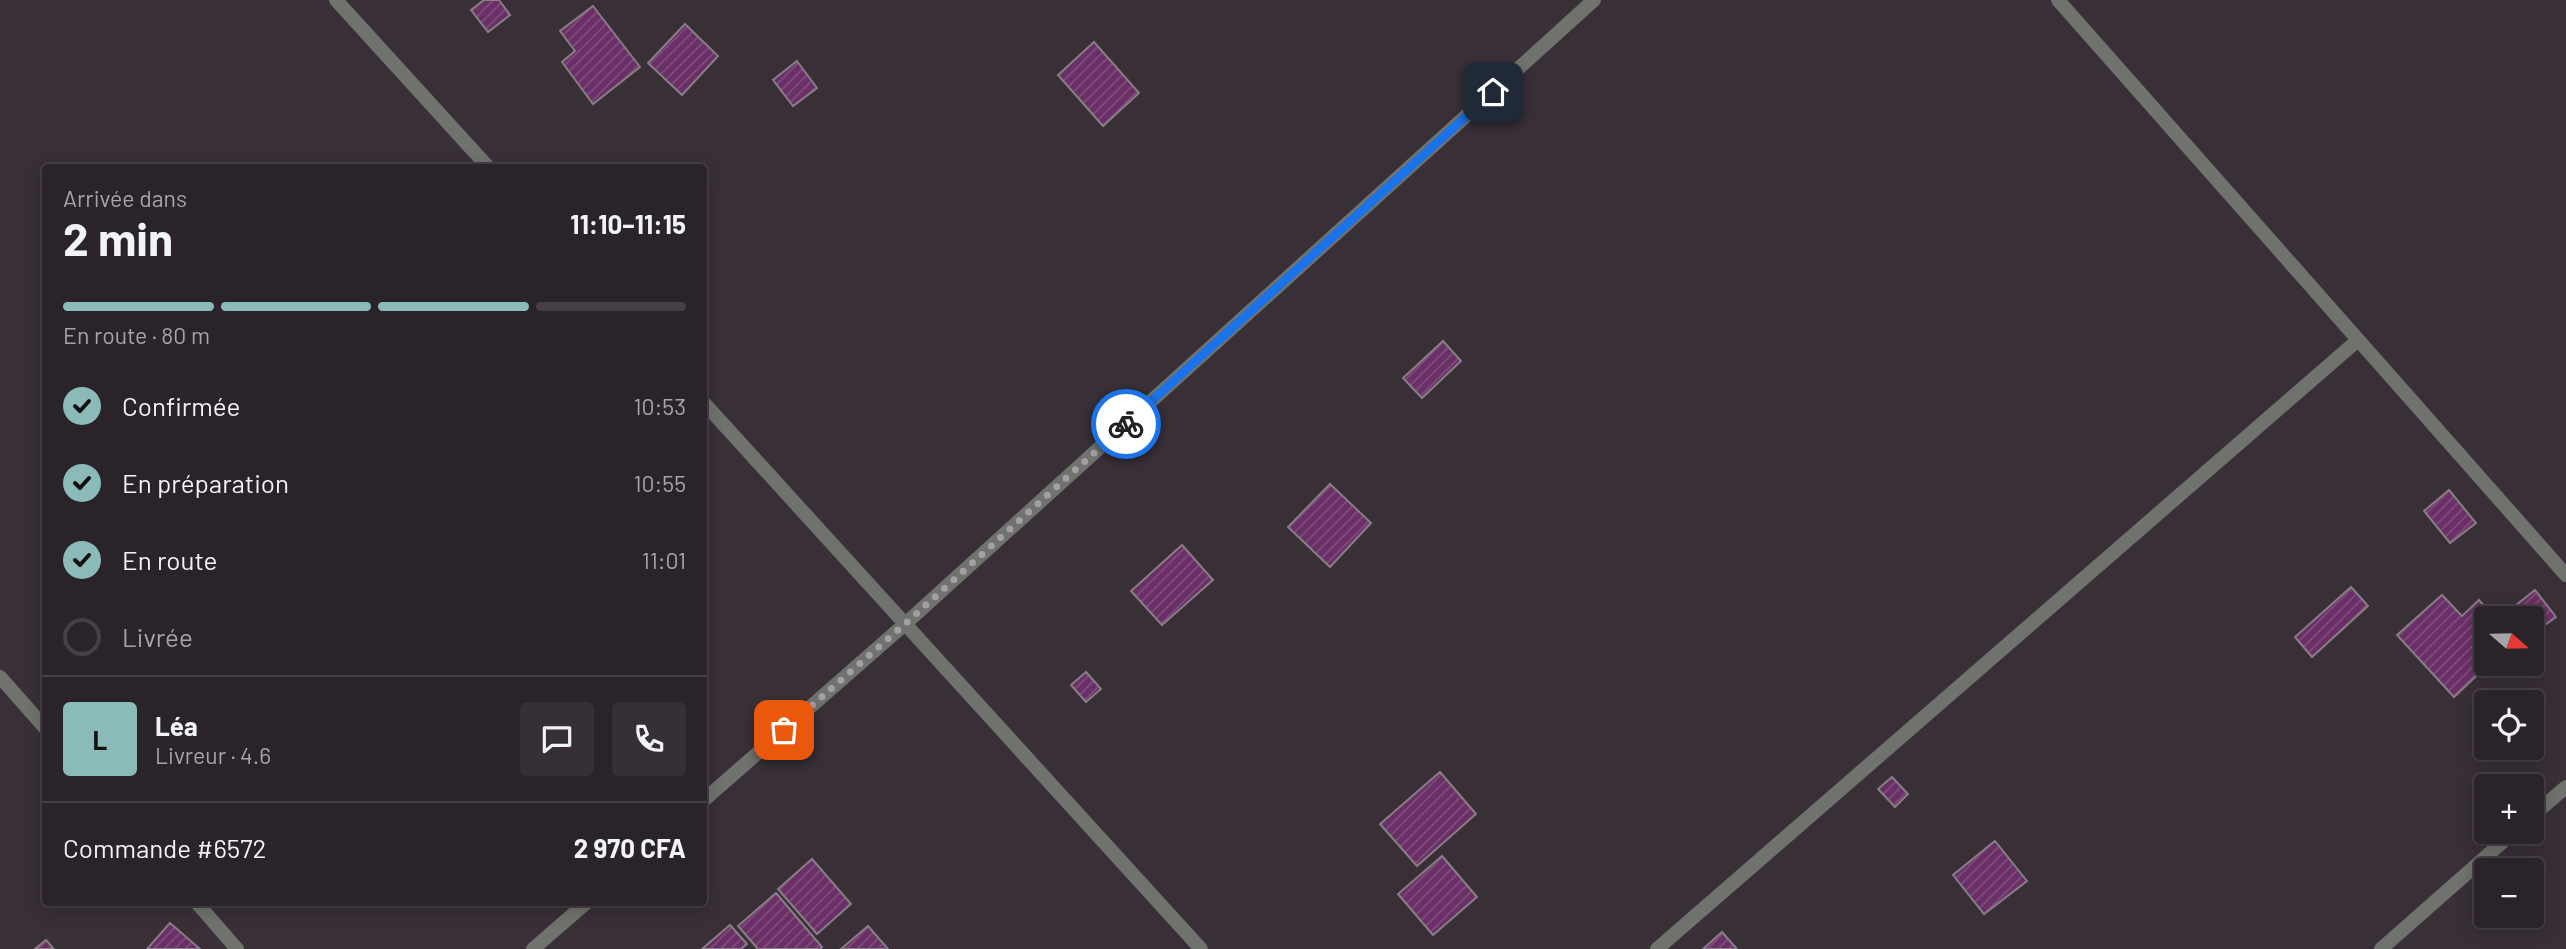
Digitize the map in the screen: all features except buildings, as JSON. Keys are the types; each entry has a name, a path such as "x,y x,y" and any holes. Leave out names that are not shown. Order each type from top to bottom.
{"street":[{"path":"336,0 485,164"},
{"path":"707,797 905,624 1594,0"},
{"path":"2058,0 2566,575"},
{"path":"1657,949 2358,340"},
{"path":"707,406 1201,949"},
{"path":"0,677 42,724"},
{"path":"2544,806 2566,787"},
{"path":"2381,949 2500,844"},
{"path":"200,906 237,949"},
{"path":"533,949 583,906"}],"way so far":[{"path":"784,730 1126,424"}],"route":[{"path":"1126,424 1493,92"}]}
